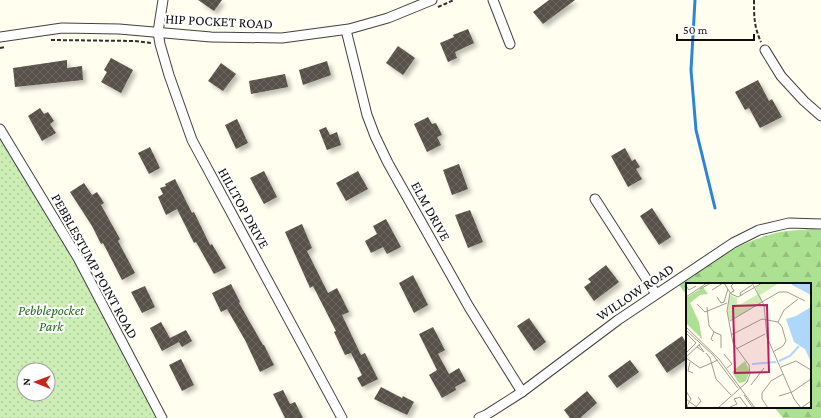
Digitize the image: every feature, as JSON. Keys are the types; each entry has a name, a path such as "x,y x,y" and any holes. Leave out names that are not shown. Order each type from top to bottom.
{"street":[{"name":"HILLTOP DRIVE","path":"163,0 158,32 160,44 169,75 192,140 342,418"},
{"name":"HIP POCKET ROAD","path":"0,37 62,28 119,28 211,37 282,38 346,30 388,18 432,0"},
{"path":"493,0 510,44"},
{"name":"ELM DRIVE","path":"346,30 368,115 375,136 388,163 469,307 522,392"},
{"path":"765,50 781,76 804,101 821,116"},
{"name":"PEBBLESTUMP POINT ROAD","path":"0,129 78,258 162,418"},
{"path":"595,199 656,294"},
{"name":"WILLOW ROAD","path":"479,418 522,392 618,320 733,243 759,230 789,223 821,224"}],"path":[{"path":"754,0 756,30 765,50"}],"green space":[{"name":"Pebblepocket Park","path":"0,129 78,258 162,418 0,418"},
{"path":"813,229 821,230 821,418 783,418 775,408 811,408 811,283 686,283 686,294 678,284 701,268 737,247 763,237 790,231"}],"building":[{"path":"198,0 222,0 214,11"},
{"path":"549,0 575,0 543,24 533,12"},
{"path":"468,29 474,43 455,52 457,58 448,62 440,43 454,37 453,35"},
{"path":"398,46 415,58 403,75 386,63"},
{"path":"111,58 133,70 121,93 101,82 107,72 104,70"},
{"path":"67,60 67,68 82,66 83,80 15,87 13,68"},
{"path":"327,61 331,75 303,85 299,70"},
{"path":"221,63 236,74 223,91 208,81"},
{"path":"285,74 288,87 251,94 249,81"},
{"path":"758,80 769,101 772,99 782,117 760,128 749,108 745,110 735,92"},
{"path":"40,108 44,114 48,112 54,121 50,124 56,133 42,141 28,116"},
{"path":"428,117 432,124 436,123 442,135 437,137 441,145 427,152 414,124"},
{"path":"237,119 248,143 236,149 225,125"},
{"path":"326,127 330,135 337,132 341,145 327,150 319,130"},
{"path":"150,147 160,168 149,174 138,153"},
{"path":"625,148 632,161 635,159 640,167 636,169 642,179 628,187 611,156"},
{"path":"459,164 468,189 452,195 443,170"},
{"path":"264,171 277,197 264,204 250,178"},
{"path":"358,171 368,189 346,201 336,183"},
{"path":"175,179 192,213 194,212 210,245 212,244 226,268 214,274 196,242 194,243 177,209 166,215 158,197 163,194 160,188 166,186 165,184"},
{"path":"84,183 92,195 97,192 104,203 101,205 120,239 118,241 135,273 122,280 103,243 101,244 92,226 70,192"},
{"path":"652,208 671,237 659,245 640,216"},
{"path":"470,210 483,242 468,248 455,215"},
{"path":"386,219 401,247 387,254 383,247 371,253 365,241 377,234 373,226"},
{"path":"302,224 312,248 307,251 328,293 337,288 349,312 342,315 361,355 365,353 378,379 362,387 357,378 362,375 351,353 345,355 334,332 336,331 313,286 310,288 285,232"},
{"path":"606,265 619,282 594,301 584,287 591,282 588,279"},
{"path":"413,275 428,305 414,313 399,283"},
{"path":"231,284 240,302 239,303 274,365 260,372 245,340 227,309 221,312 212,293"},
{"path":"145,286 155,307 142,313 131,292"},
{"path":"529,318 546,342 534,351 517,326"},
{"path":"161,322 170,338 186,330 192,341 182,347 179,342 162,351 150,328"},
{"path":"433,327 445,350 438,354 449,374 459,368 466,381 455,387 456,390 442,398 429,375 437,370 419,334"},
{"path":"682,336 686,342 686,360 667,373 655,355"},
{"path":"181,359 194,385 182,391 169,365"},
{"path":"630,360 639,372 617,388 608,376"},
{"path":"381,387 402,398 403,396 414,402 407,415 374,399"},
{"path":"283,390 290,404 295,402 303,418 285,418 273,394"},
{"path":"587,391 597,403 580,418 570,418 564,410"}],"waterway":[{"path":"695,0 691,70 696,130 715,208"}]}
